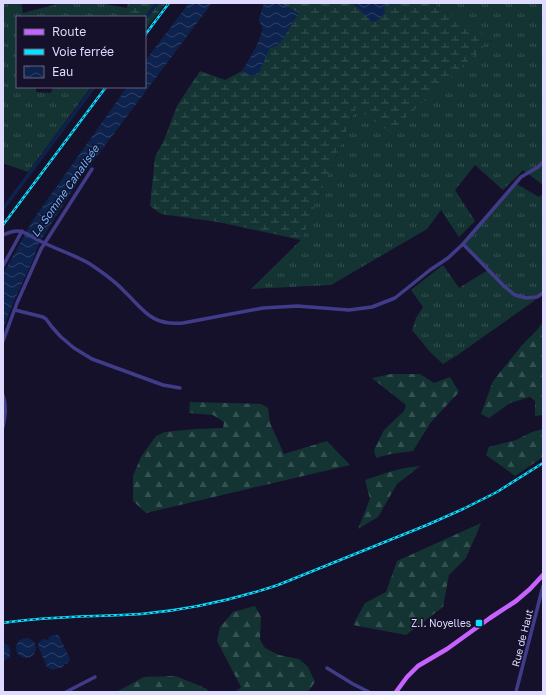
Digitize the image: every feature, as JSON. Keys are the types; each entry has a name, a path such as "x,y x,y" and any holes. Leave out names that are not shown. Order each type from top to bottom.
{"main road":[{"path":"396,692 407,677 418,666 447,649 516,601 543,576"}],"street":[{"path":"3,235 15,231 23,232 79,258 112,280 140,309 150,316 164,322 178,324 274,307 312,307 348,310 364,308 379,305 399,296 430,270 448,258 463,244 515,183 543,162"},
{"path":"3,341 44,243 92,169"},
{"path":"3,266 23,232"},
{"path":"463,244 505,287 515,295 526,298 536,297 543,293"},
{"path":"15,310 46,319 61,337 74,348 92,359 163,385 180,388"},
{"path":"3,395 6,414 3,427"},
{"name":"Rue de Haut","path":"516,692 543,587 538,581"},
{"path":"327,668 363,691 369,692"},
{"path":"66,692 95,677"}],"green space":[{"path":"3,3 21,3 23,13 61,3 100,3 127,8 125,16 16,16 16,88 36,88 36,92 51,93 53,88 90,88 28,172 3,163"},
{"path":"128,3 166,3 146,29 146,16 125,16"},
{"path":"264,3 432,3 492,39 390,132 356,108 301,240 218,222 161,214 150,206 155,157 164,140 177,106 200,71 225,80 242,71 259,42 263,29 259,20"},
{"path":"432,3 543,3 543,185 523,170 503,190 475,165 455,190 475,221 459,237 441,210 427,229 331,285 251,289 301,240 356,108 492,40"},
{"path":"515,183 539,197 543,194 543,293 534,301 443,364 431,353 412,330 416,318 423,307 411,290 443,265 459,288 488,270 463,244"},
{"path":"543,322 543,415 535,416 535,401 530,397 510,403 489,418 481,414 493,381"},
{"path":"391,374 420,374 434,383 450,377 459,392 431,422 413,451 376,458 374,450 384,430 404,411 406,405 372,378"},
{"path":"190,402 261,404 268,408 270,423 284,454 327,441 350,465 146,513 133,501 133,476 141,457 156,436 165,432 223,428 224,422 213,415 189,413"},
{"path":"543,429 543,457 515,476 486,455 489,447 516,440 532,432"},
{"path":"420,466 397,484 378,517 358,529 370,499 365,480 399,469"},
{"path":"481,523 466,558 449,575 443,607 406,635 353,625 365,603 386,592 397,561"},
{"path":"255,606 261,617 260,640 265,648 279,655 299,659 308,667 315,682 308,692 232,692 241,687 217,641 220,627 233,612"},
{"path":"176,676 207,689 208,692 116,692 144,677"}],"water":[{"name":"La Somme Canalisée","path":"189,3 212,3 79,180 39,243 3,329 3,274 33,220 126,88 146,88 146,60"},
{"path":"264,3 280,3 299,13 279,45 270,48 259,73 256,76 244,74 242,71 254,51 263,29 259,20"},
{"path":"353,3 387,3 384,7 385,12 373,23"},
{"path":"58,635 70,659 68,663 64,664 63,667 52,670 47,667 38,646 39,642 44,639 48,640 49,637"},
{"path":"26,638 33,641 36,648 33,655 26,658 19,655 16,648 19,641"},
{"path":"3,643 9,647 10,653 9,658 3,661"}],"waterway":[{"path":"146,18 157,3"},
{"path":"3,209 93,88"}],"railway":[{"path":"146,34 169,3"},
{"path":"3,225 105,88"},
{"path":"3,623 38,619 141,614 176,610 227,600 278,585 463,509 497,492 543,463"}],"place":[{"name":"Z.I. Noyelles","path":"479,623"}]}
